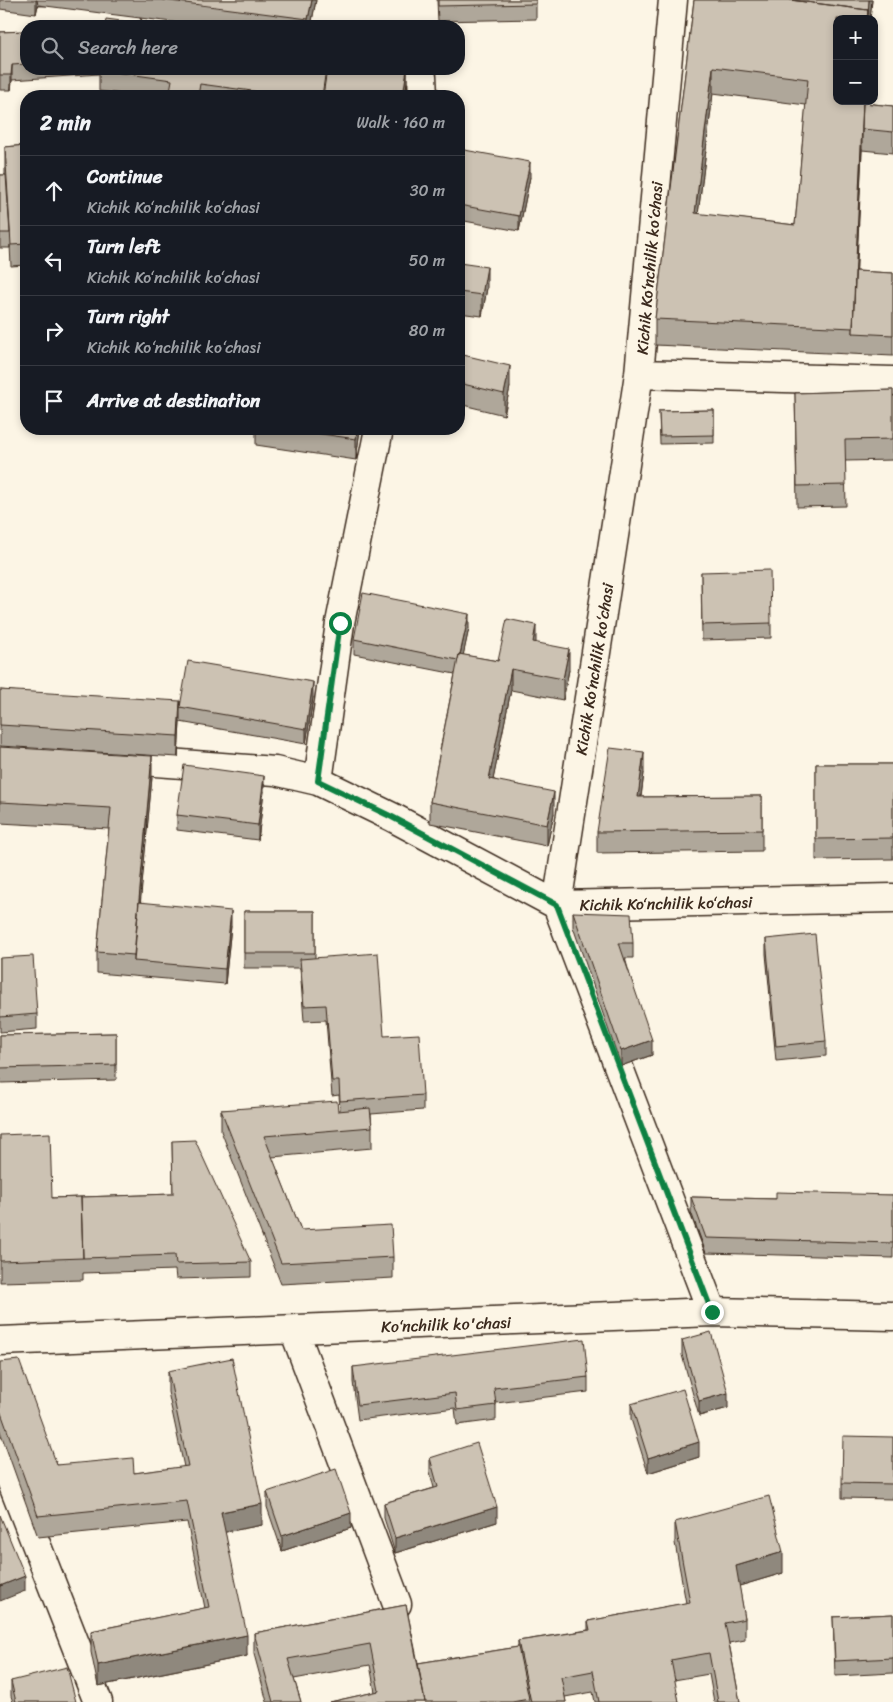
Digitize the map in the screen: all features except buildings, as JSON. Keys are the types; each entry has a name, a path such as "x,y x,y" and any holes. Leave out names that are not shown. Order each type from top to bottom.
{"street":[{"name":"Kichik Ko‘nchilik ko‘chasi","path":"673,0 639,374 557,905 712,1312"},
{"path":"0,21 20,21"},
{"path":"421,75 423,90"},
{"path":"639,374 893,381"},
{"path":"318,781 340,623 379,435"},
{"name":"Kichik Koʻnchilik koʻchasi","path":"89,758 178,762 265,770 318,781 392,817 557,905 893,898"},
{"name":"Ko‘nchilik ko'chasi","path":"0,1338 294,1330 712,1312 893,1316"},
{"path":"294,1330 397,1604"},
{"path":"0,1452 98,1702"}],"route":[{"path":"340,623 318,781 392,817 557,905 712,1312"}]}
